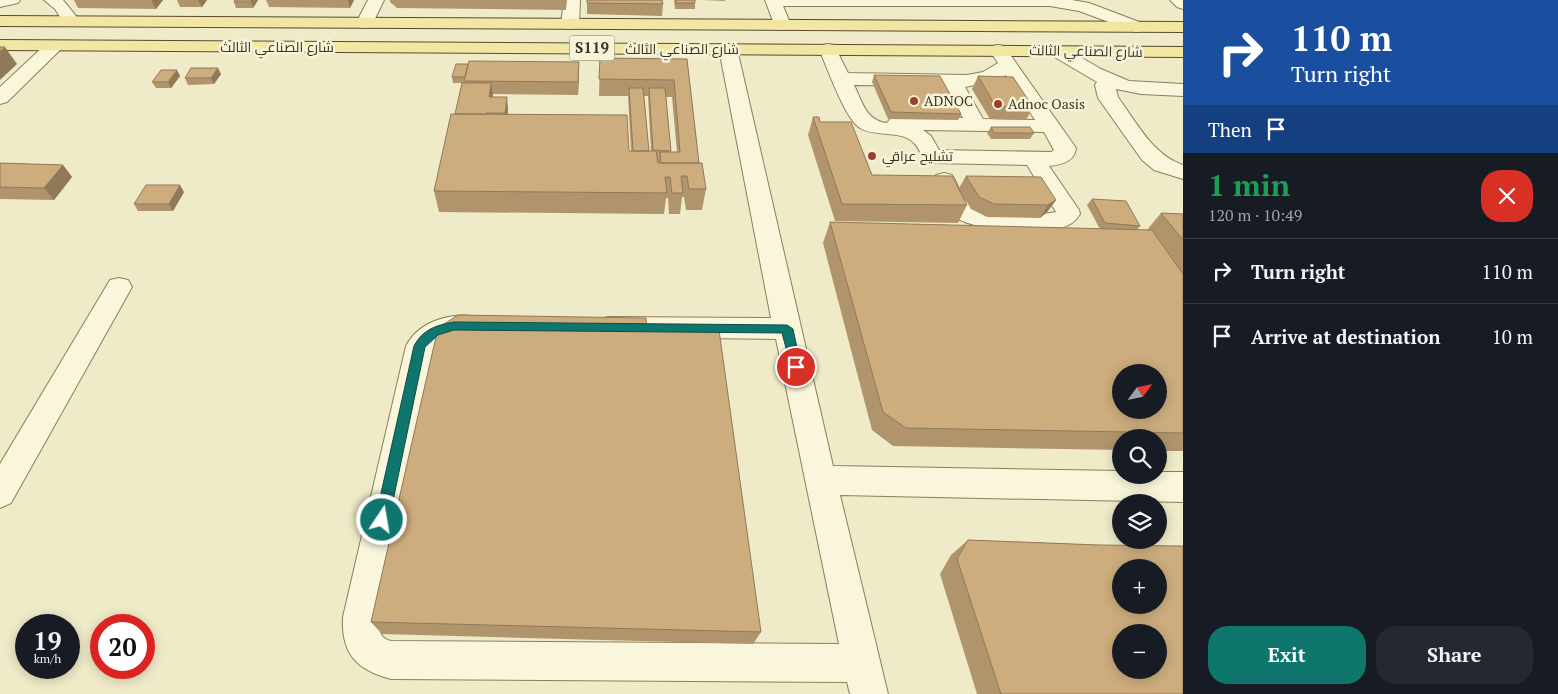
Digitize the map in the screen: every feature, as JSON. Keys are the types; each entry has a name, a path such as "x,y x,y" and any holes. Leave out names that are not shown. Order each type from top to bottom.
{"main road":[{"name":"شارع الصناعي الثالث","path":"0,20 1183,27"},
{"path":"189,47 196,39 208,34 270,33 280,30 287,23"},
{"name":"شارع الصناعي الثالث","path":"0,45 828,49 1003,57 1057,52 1183,52"}],"street":[{"path":"0,2 12,0"},
{"path":"56,0 71,21"},
{"path":"365,23 376,0"},
{"path":"570,24 572,0"},
{"path":"782,25 773,0 1050,2 1083,7 1136,27"},
{"path":"1178,0 1183,4"},
{"path":"0,98 54,46"},
{"path":"728,49 787,329 869,694"},
{"path":"828,49 863,122 877,129 907,131 917,134 923,140 958,206 966,214 986,220 1061,220 1065,217 1067,210 1034,159"},
{"path":"1057,52 1107,80 1136,88 1183,90"},
{"path":"842,79 967,81 988,77 1003,69 1003,57"},
{"path":"932,156 1034,159 1058,158 1065,152 1065,148 1003,57"},
{"path":"1107,80 1105,86 1108,98 1150,155 1162,165 1183,172"},
{"path":"952,81 976,124"},
{"path":"863,122 1050,126"},
{"path":"0,493 119,287"},
{"path":"504,326 454,326 444,328 425,338 420,346 361,617 361,636 370,651 379,658 391,660 862,663"},
{"path":"582,327 787,329"},
{"path":"821,480 1183,487"}],"building":[{"path":"235,0 252,0 251,2 234,2"},
{"path":"587,0 662,0 663,4 587,3"},
{"path":"676,0 695,0 695,3 676,3"},
{"path":"600,58 687,59 699,163 661,163 660,152 680,152 674,80 599,79"},
{"path":"469,61 579,62 578,82 464,81"},
{"path":"456,64 468,64 465,77 452,77"},
{"path":"191,68 218,68 211,78 185,78"},
{"path":"161,70 177,70 168,82 152,82"},
{"name":"ADNOC","path":"874,75 940,76 961,114 891,112"},
{"path":"978,76 1013,77 1033,107 996,107"},
{"path":"462,83 491,83 489,97 507,97 505,113 455,114"},
{"path":"629,88 643,88 649,151 633,151"},
{"path":"649,88 665,88 671,151 653,150"},
{"path":"451,114 627,115 629,151 656,151 658,163 702,163 706,189 689,189 687,176 681,176 683,193 672,193 670,177 665,177 667,193 434,191"},
{"path":"813,117 819,117 820,122 851,122 872,175 952,176 967,205 842,204"},
{"path":"991,127 1030,127 1034,133 994,133"},
{"path":"0,163 63,165 44,188 0,187"},
{"path":"966,176 1041,177 1056,200 1048,205 994,204 979,197"},
{"path":"146,185 180,185 169,204 134,204"},
{"path":"1092,199 1126,201 1140,226 1105,223"},
{"path":"1161,213 1183,214 1183,240"},
{"path":"830,222 1152,230 1183,274 1183,433 1167,433 1167,429 1112,429 1112,432 906,428 883,412"},
{"path":"458,315 646,318 647,329 719,330 761,632 371,622 438,328"},
{"path":"968,540 1112,545 1112,549 1167,549 1167,546 1183,546 1183,694 1001,694 957,559"}],"place":[{"name":"ADNOC","path":"914,101"},
{"name":"Adnoc Oasis","path":"998,104"},
{"name":"تشليح عراقي","path":"872,156"}],"route":[{"path":"382,520 420,346 425,338 444,328 454,326 787,329 796,367"}]}
